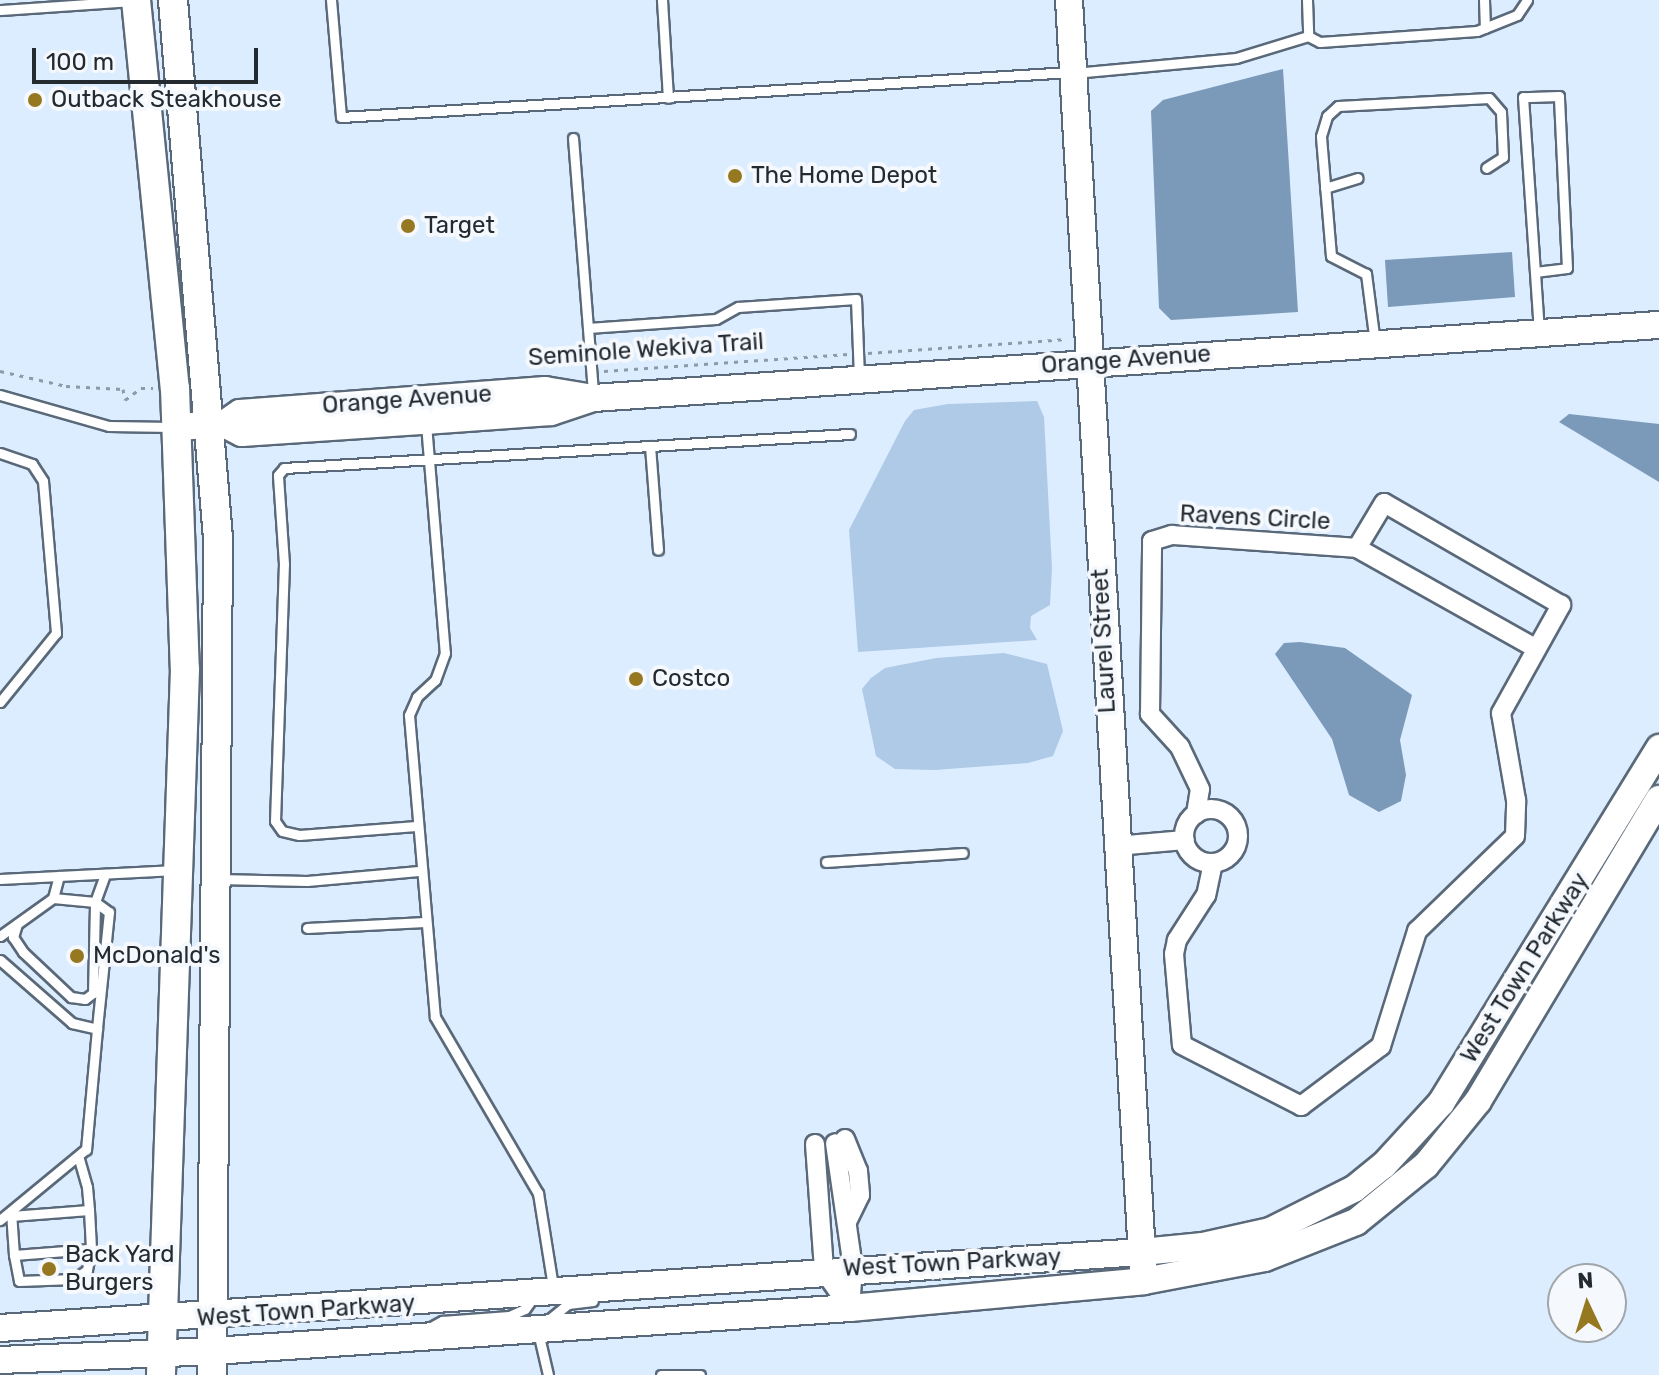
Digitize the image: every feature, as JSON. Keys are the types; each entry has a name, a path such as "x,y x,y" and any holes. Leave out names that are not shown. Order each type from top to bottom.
{"main road":[{"path":"136,0 157,26 180,88"},
{"path":"136,0 177,427 185,669 161,1364"},
{"path":"173,0 218,424 220,651 213,1363"},
{"name":"Laurel Street","path":"1069,0 1116,846 1144,1281"},
{"name":"Orange Avenue","path":"177,427 218,424 240,413 858,366 1088,362 1659,325"},
{"name":"Orange Avenue","path":"218,424 242,433 551,412 592,385"},
{"name":"West Town Parkway","path":"1,1323 213,1318 544,1296 853,1268 1142,1252 1203,1246 1270,1231 1354,1189 1384,1165 1441,1103 1659,748"},
{"path":"182,799 200,851 218,879"},
{"name":"West Town Parkway","path":"0,1360 213,1363 415,1337 850,1308 1144,1281 1265,1258 1356,1222 1426,1165 1478,1101 1659,799"},
{"path":"180,870 216,944"}],"street":[{"name":"Ravens Circle","path":"1185,840 1187,824 1196,814 1209,809 1234,821 1236,848 1213,863 1206,895 1177,940 1174,954 1182,1045 1301,1106 1381,1046 1417,931 1515,836 1516,800 1501,713 1561,605 1384,503 1357,548"},
{"name":"Ravens Circle","path":"1196,814 1200,789 1180,747 1150,714 1152,541 1172,535 1357,548 1535,648"},
{"path":"1116,846 1185,840 1199,861 1213,863"},
{"path":"840,1141 853,1268 850,1308"},
{"path":"815,1144 824,1271 850,1308"}],"lane":[{"path":"0,10 136,0"},
{"path":"331,0 341,117 1071,72 1236,58 1308,36 1320,42 1485,28 1517,15 1527,0"},
{"path":"662,0 668,98"},
{"path":"1307,0 1308,36"},
{"path":"1484,0 1485,28"},
{"path":"1535,272 1567,268 1559,96 1523,97 1539,333"},
{"path":"1375,343 1366,274 1331,256 1321,136 1327,116 1338,106 1489,98 1501,112 1503,157 1486,168"},
{"path":"573,138 592,385"},
{"path":"1325,188 1358,178"},
{"path":"588,328 716,319 738,307 856,299 858,366"},
{"path":"0,395 109,426 177,427"},
{"path":"415,1337 442,1321 509,1316 544,1296 538,1193 435,1017 419,871 409,715 417,697 435,680 445,653 425,421"},
{"path":"416,826 299,835 282,831 275,821 284,564 278,475 284,468 850,434"},
{"path":"650,446 658,550"},
{"path":"0,453 32,464 43,481 56,633 0,702"},
{"path":"826,862 963,853"},
{"path":"0,879 180,870"},
{"path":"218,879 307,881 419,871"},
{"path":"17,924 13,937 23,952 71,997 85,999 93,993 95,902 105,874"},
{"path":"0,936 53,898 59,876"},
{"path":"53,898 95,902 109,912 91,1125 79,1159 89,1210 91,1249 87,1270 74,1279 19,1281 11,1216 89,1210"},
{"path":"307,928 425,922"},
{"path":"0,960 72,1023 97,1029"},
{"path":"0,1220 79,1159"},
{"path":"14,1255 91,1249"},
{"path":"548,1375 537,1329 568,1304 651,1297 671,1285"},
{"path":"661,1375 700,1375"}],"path":[{"name":"Seminole Wekiva Trail","path":"592,385 858,366 1067,339"},
{"path":"0,371 123,389 125,400 141,388"}],"shaded area":[{"path":"1283,69 1298,312 1171,320 1159,308 1151,111 1163,100"},
{"path":"1512,252 1515,297 1388,307 1385,260"},
{"path":"1037,401 1044,417 1052,568 1050,605 1031,616 1030,628 1037,640 858,652 849,530 905,421 914,410 948,404"},
{"path":"1569,414 1659,424 1659,482 1559,422"},
{"path":"1284,643 1345,648 1412,695 1400,740 1406,775 1401,801 1379,812 1349,795 1332,739 1275,654"},
{"path":"1004,653 1047,664 1063,731 1053,756 1028,763 935,770 895,769 876,756 862,689 871,678 885,668 936,658"}],"place":[{"name":"Outback Steakhouse","path":"35,100"},
{"name":"The Home Depot","path":"735,176"},
{"name":"Target","path":"408,226"},
{"name":"Costco","path":"636,679"},
{"name":"McDonald's","path":"77,956"},
{"name":"Back Yard Burgers","path":"49,1269"}]}
